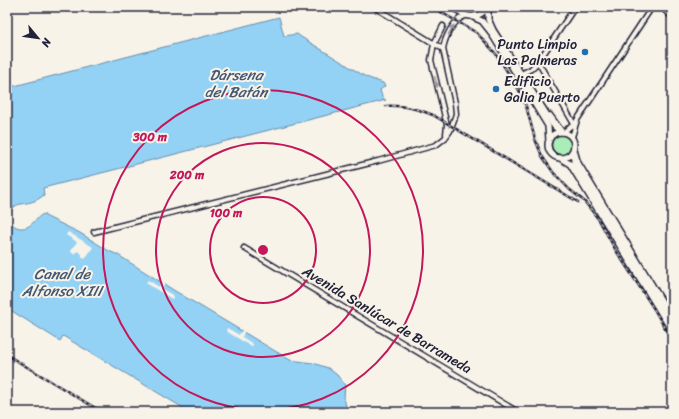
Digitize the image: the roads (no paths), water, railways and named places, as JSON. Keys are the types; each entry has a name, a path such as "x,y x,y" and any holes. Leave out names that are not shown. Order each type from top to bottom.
{"highway":[{"path":"451,7 456,9"}],"main road":[{"path":"456,9 465,16 473,16 480,14 488,7"},
{"path":"488,7 488,19 504,48 554,126 572,137 574,142 574,162 671,321"},
{"path":"473,16 482,21 490,31 548,126 549,146 551,152 554,156 570,164 672,331"},
{"path":"549,141 555,134 563,132"},
{"path":"560,158 568,156 573,149"}],"street":[{"path":"374,7 443,49"},
{"path":"523,73 531,69 538,62 575,7"},
{"path":"504,48 523,73 550,116 563,132 577,120 652,7"},
{"path":"661,7 672,17"},
{"path":"94,232 431,147 441,142 452,127 456,114 443,49 445,40 456,21 465,16"},
{"path":"442,26 434,44 431,60 445,118 446,135"},
{"path":"538,62 574,124"},
{"path":"572,137 577,120"},
{"name":"Avenida Sanlúcar de Barrameda","path":"244,248 518,412"},
{"path":"667,412 672,406"}],"water":[{"path":"279,17 284,36 297,34 366,77 383,83 385,86 380,90 383,100 386,100 43,188 44,195 35,201 15,206 10,212 9,216 11,223 14,226 22,228 29,226 39,216 44,214 45,216 80,233 118,255 290,360 313,363 328,368 337,375 345,385 344,397 347,412 190,412 63,336 60,341 7,308 7,88"}],"railway":[{"path":"432,7 477,33 496,54 519,90 526,106 535,139 542,156 553,172 569,189 584,201 599,220 615,249 654,309 672,341"},
{"path":"386,106 410,108 433,115 578,202"},
{"path":"7,355 102,412"},
{"path":"500,408 505,412"}],"place":[{"name":"Punto Limpio Las Palmeras","path":"585,52"},
{"name":"Edificio Galia Puerto","path":"496,89"}],"water label":[{"name":"Dársena del Batán","path":"236,84"},
{"name":"Canal de Alfonso XIII","path":"62,282"}]}
